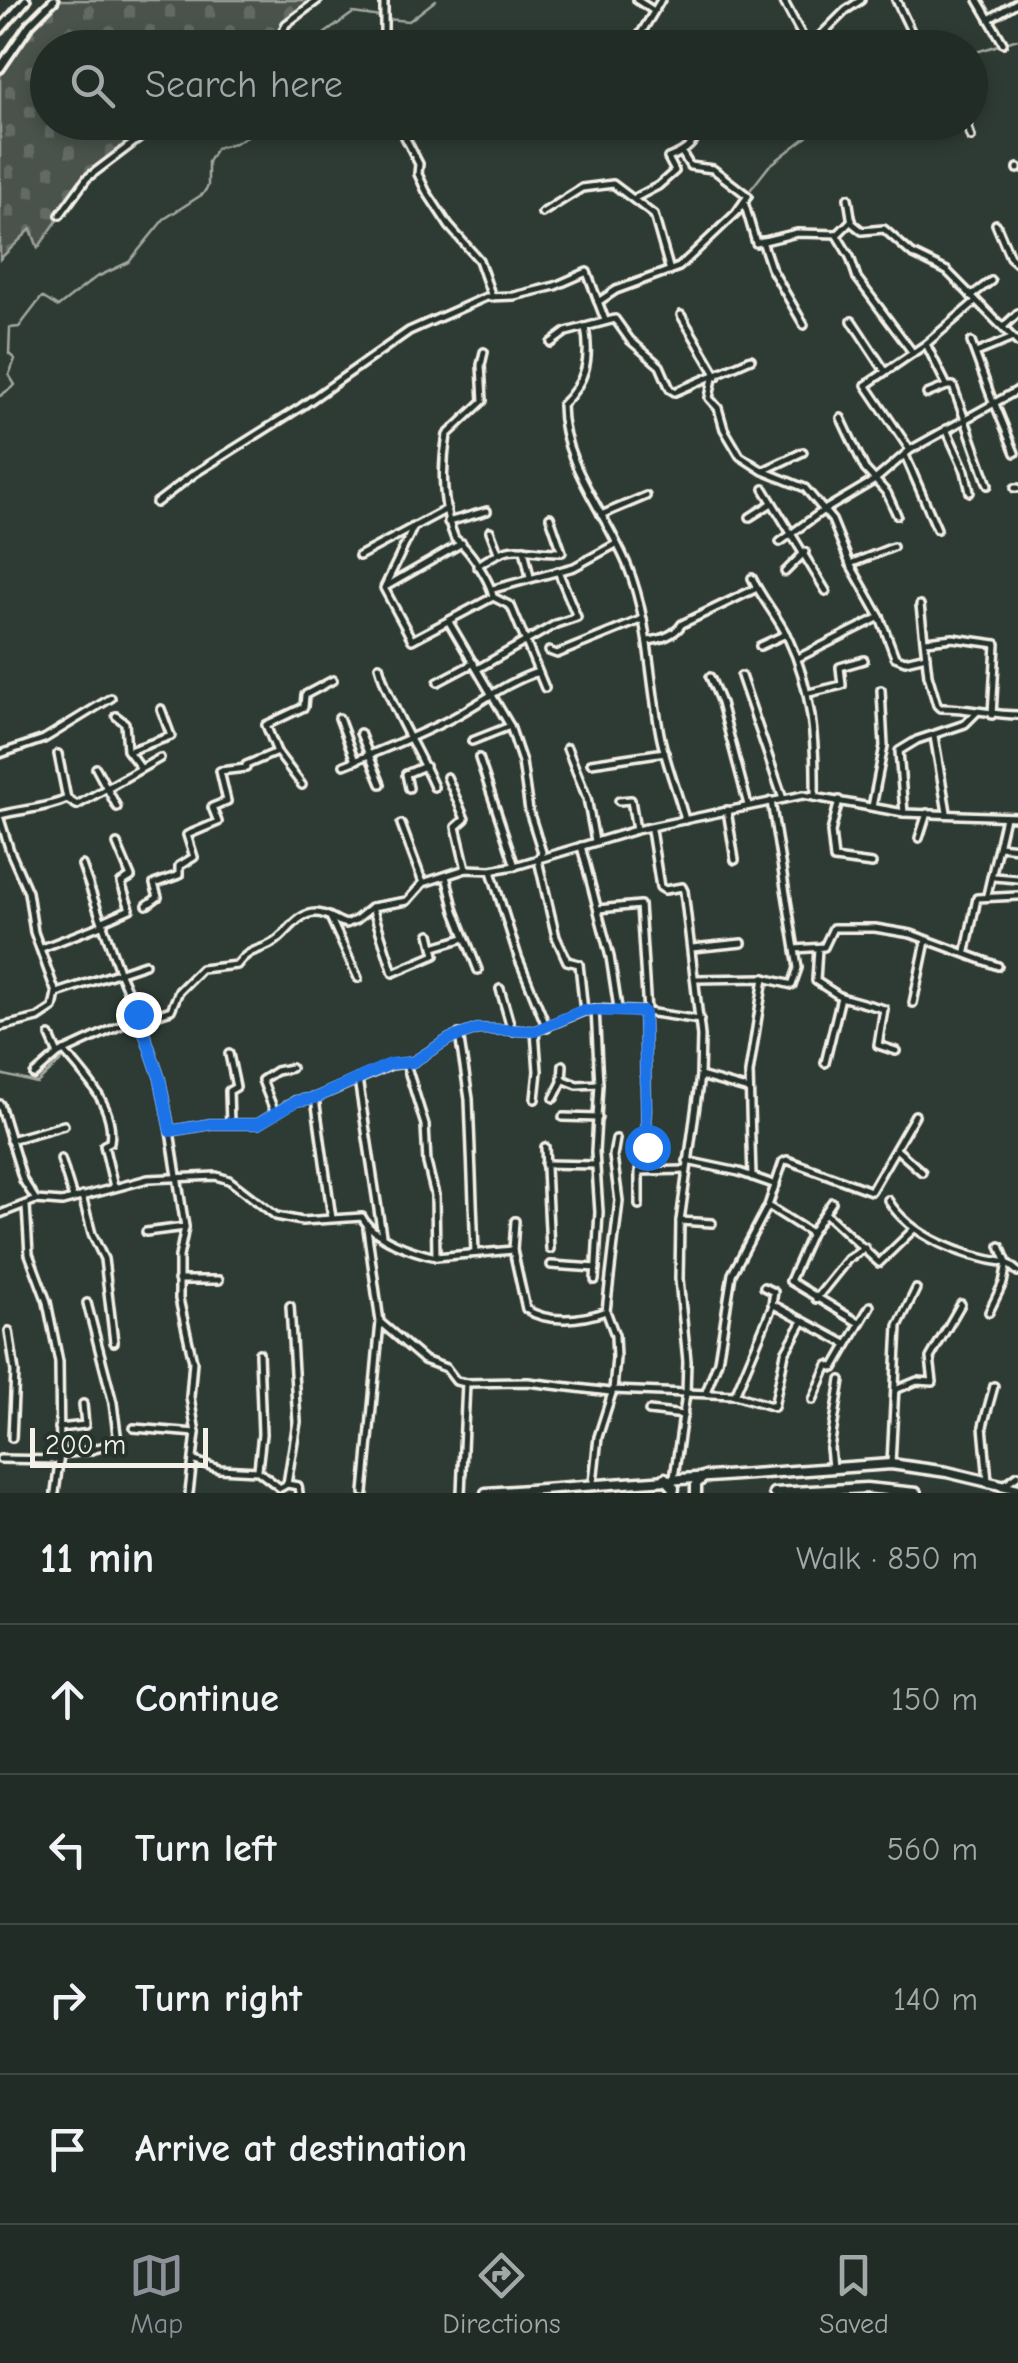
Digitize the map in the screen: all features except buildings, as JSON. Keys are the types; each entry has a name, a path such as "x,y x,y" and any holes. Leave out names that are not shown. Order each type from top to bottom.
{"main road":[{"path":"486,1493 891,1464 1018,1489"},
{"path":"696,1493 696,1484 705,1476"},
{"path":"670,1478 674,1493"},
{"path":"774,1493 866,1488 916,1493"}],"street":[{"path":"0,30 26,0"},
{"path":"0,68 20,37 54,0"},
{"path":"284,30 286,24 318,0"},
{"path":"384,0 384,30"},
{"path":"637,0 654,11"},
{"path":"643,30 661,0"},
{"path":"783,0 799,30"},
{"path":"826,30 861,0"},
{"path":"896,0 910,30"},
{"path":"978,0 1004,43"},
{"path":"990,19 1018,2"},
{"path":"60,215 87,178 137,140"},
{"path":"406,140 426,191 449,226 479,260 492,298"},
{"path":"634,199 675,172 668,158 682,153 696,140"},
{"path":"598,302 616,290 670,271 693,256 748,196 713,170 690,166 682,153"},
{"path":"542,213 582,188 614,184 654,215 670,271"},
{"path":"848,198 852,220 864,231 884,228 912,254 947,271 1016,340 976,353"},
{"path":"744,202 755,242 797,233 836,234 852,220"},
{"path":"996,224 1010,258 1018,264"},
{"path":"836,234 857,278 913,353"},
{"path":"762,241 804,326"},
{"path":"156,503 409,331 454,309 541,289 587,272 606,320"},
{"path":"937,529 908,452 866,385 926,344 991,281"},
{"path":"1002,326 1018,313"},
{"path":"681,315 715,377 708,398 718,408 740,456 805,488 832,520 850,564 880,616 895,658 904,661 926,656"},
{"path":"550,343 566,332 615,319 630,340 660,366 673,392 750,359"},
{"path":"852,322 885,371"},
{"path":"585,327 585,375 562,406 562,422 576,463 628,567 643,619 664,752 685,820"},
{"path":"971,342 1015,453"},
{"path":"926,344 946,386"},
{"path":"484,352 483,401 447,435 444,470 448,522 455,540 462,543 492,593 511,606 545,688"},
{"path":"927,394 954,386 988,485"},
{"path":"780,542 876,480 908,452 1018,390"},
{"path":"841,418 865,469 887,493 897,515"},
{"path":"946,430 970,492"},
{"path":"764,471 803,452"},
{"path":"764,489 826,591"},
{"path":"601,515 646,496"},
{"path":"750,517 772,503"},
{"path":"360,556 447,510"},
{"path":"448,522 487,511"},
{"path":"476,567 513,547 562,552 550,517"},
{"path":"384,588 414,526"},
{"path":"490,531 498,552"},
{"path":"384,588 462,543"},
{"path":"384,588 413,640 492,593 530,577 574,568 616,544"},
{"path":"850,564 893,547"},
{"path":"524,549 530,577"},
{"path":"785,572 805,552"},
{"path":"438,682 524,644 556,624 577,618 558,571"},
{"path":"752,578 786,634 809,693 816,797"},
{"path":"647,641 659,640 682,624 757,588"},
{"path":"920,605 937,705 992,715 1018,715"},
{"path":"797,659 880,616"},
{"path":"549,652 556,654 643,619"},
{"path":"449,622 510,726 542,852 538,860 556,936 567,961 579,964 584,1010"},
{"path":"760,646 786,634"},
{"path":"926,641 953,638 996,644 992,715"},
{"path":"809,693 842,685 840,667 864,660"},
{"path":"379,666 390,703 412,738 434,787"},
{"path":"344,765 412,738 515,680 538,672"},
{"path":"742,676 783,799"},
{"path":"710,677 748,805"},
{"path":"302,785 277,752 266,724 298,711 304,707 305,696 334,680"},
{"path":"872,808 884,746 881,690"},
{"path":"0,754 44,739 112,698"},
{"path":"129,752 171,736 160,709"},
{"path":"904,814 898,751 917,740 965,724 977,712"},
{"path":"116,716 125,723 129,752 142,769"},
{"path":"339,718 355,761"},
{"path":"472,741 510,726"},
{"path":"360,733 381,784"},
{"path":"934,736 947,813"},
{"path":"568,748 588,798 595,841"},
{"path":"147,904 158,898 154,884 178,875 178,867 194,857 187,834 218,822 212,807 227,801 220,771 246,768 277,752"},
{"path":"590,763 664,752"},
{"path":"58,754 67,800"},
{"path":"0,1027 38,1018 53,1008 56,993 34,932 28,892 0,817 67,800 77,805 160,758"},
{"path":"478,758 516,866"},
{"path":"409,788 406,774 425,766"},
{"path":"96,768 117,806"},
{"path":"447,777 465,819 456,827 466,869"},
{"path":"34,1075 61,1052 139,1015 171,1010 180,991 201,969 236,965 246,953 271,944 303,916 313,912 346,924 372,907 407,901 423,883 466,869 516,866 636,830 783,799 816,797 904,814 1018,817"},
{"path":"620,802 631,800 636,830"},
{"path":"839,800 831,832 834,860 872,864"},
{"path":"696,979 764,978 792,985 798,968 771,801"},
{"path":"727,810 735,860"},
{"path":"919,838 927,814"},
{"path":"987,895 1005,817"},
{"path":"402,824 423,883"},
{"path":"651,828 657,882 665,890 682,887 700,1020 700,1076 680,1221 679,1279 688,1361 686,1394 670,1478"},
{"path":"42,948 130,909 121,883 131,878 117,844"},
{"path":"581,846 618,1010"},
{"path":"999,846 1018,848"},
{"path":"82,865 160,1079 178,1177 185,1227 178,1300 193,1361 190,1397 196,1433 189,1493"},
{"path":"491,870 518,958 547,1028"},
{"path":"446,876 478,970"},
{"path":"994,877 1018,879"},
{"path":"966,952 977,898 1018,896"},
{"path":"598,909 640,905 647,1147"},
{"path":"372,907 393,973 434,954 430,934"},
{"path":"329,915 358,978"},
{"path":"795,949 824,947 828,932 840,927 876,928 911,934 998,966"},
{"path":"434,947 464,938"},
{"path":"912,1003 926,941"},
{"path":"692,948 742,943"},
{"path":"818,948 814,978 841,998 884,1008 878,1045 896,1051"},
{"path":"56,993 144,964"},
{"path":"752,1177 748,1090 751,1044 764,978"},
{"path":"500,989 512,1031"},
{"path":"825,1063 841,998"},
{"path":"170,1131 211,1124 258,1124 296,1101 315,1098 390,1064 413,1062 459,1034 478,1029 535,1031 584,1010 645,1012 700,1020"},
{"path":"595,1010 599,1084 595,1280"},
{"path":"535,1031 536,1099"},
{"path":"459,1034 470,1099 475,1253"},
{"path":"50,1036 104,1104 111,1136 104,1145 114,1188"},
{"path":"229,1054 236,1087 229,1091 230,1124"},
{"path":"406,1062 425,1125 435,1195 436,1257"},
{"path":"554,1098 563,1065"},
{"path":"276,1113 262,1080 291,1068"},
{"path":"700,1076 748,1090"},
{"path":"358,1079 382,1234"},
{"path":"562,1079 577,1085 599,1084"},
{"path":"315,1098 332,1218"},
{"path":"0,1104 23,1180 36,1200"},
{"path":"706,1392 718,1361 732,1274 751,1244 786,1160 871,1191 915,1115"},
{"path":"562,1118 598,1118"},
{"path":"10,1140 64,1126"},
{"path":"593,1483 598,1436 611,1391 614,1335 606,1311 619,1201 616,1140"},
{"path":"544,1147 550,1249"},
{"path":"896,1150 922,1172"},
{"path":"61,1159 73,1198"},
{"path":"687,1161 776,1185"},
{"path":"546,1164 595,1165"},
{"path":"639,1206 639,1171 685,1170"},
{"path":"0,1214 36,1200 62,1202 178,1177 216,1176 230,1180 276,1216 302,1221 362,1217 380,1322 364,1493"},
{"path":"82,1196 92,1234 104,1259 114,1342"},
{"path":"888,1200 914,1229 965,1253 1007,1263 1017,1270"},
{"path":"832,1202 811,1233 790,1282 859,1323"},
{"path":"26,1206 29,1254 47,1302 58,1362 60,1457 55,1493"},
{"path":"768,1206 811,1233"},
{"path":"825,1213 879,1262 914,1229"},
{"path":"680,1221 712,1223"},
{"path":"515,1222 513,1250 526,1309 540,1317 574,1318 606,1311"},
{"path":"366,1225 436,1257 513,1250"},
{"path":"146,1232 185,1227"},
{"path":"989,1312 1003,1283 1007,1263 1000,1246"},
{"path":"816,1298 848,1258 864,1248"},
{"path":"551,1265 596,1268"},
{"path":"178,1280 220,1280"},
{"path":"735,1395 773,1305 774,1292 764,1287"},
{"path":"891,1464 898,1326 916,1289"},
{"path":"0,1459 60,1457 118,1442 113,1402 87,1303"},
{"path":"895,1390 917,1381 933,1382 930,1358 961,1304"},
{"path":"773,1305 846,1344"},
{"path":"287,1484 297,1422 290,1306"},
{"path":"813,1400 828,1365 834,1368 870,1306"},
{"path":"380,1322 424,1360 446,1368 456,1380 466,1383 528,1382 611,1391 706,1392 735,1395 774,1407 785,1353 804,1321"},
{"path":"9,1332 14,1372 12,1438"},
{"path":"258,1353 262,1434 258,1470"},
{"path":"832,1467 830,1448 841,1380"},
{"path":"461,1493 466,1383"},
{"path":"0,1385 12,1386"},
{"path":"988,1481 983,1426 994,1386"},
{"path":"59,1428 85,1425 83,1404"},
{"path":"649,1411 684,1415"},
{"path":"134,1428 196,1433"},
{"path":"194,1461 219,1469 258,1470 280,1488 287,1484 298,1486 299,1493"},
{"path":"1004,1485 1018,1475"}],"green space":[{"path":"61,0 318,0 284,30 31,29"},
{"path":"30,31 30,140 138,140 87,178 38,248 31,229 0,259 0,76"}],"waterway":[{"path":"386,19 409,21 436,0"},
{"path":"330,30 353,13 381,17"},
{"path":"988,48 1018,39"},
{"path":"0,396 15,385 9,375 15,359 9,354 10,328 19,327 42,297 58,307 95,278 129,262 164,219 203,194 208,186 208,162 216,148 240,140"},
{"path":"751,189 769,166 803,140"},
{"path":"691,252 736,210"},
{"path":"675,266 685,257"},
{"path":"0,1074 37,1083 62,1060"}],"route":[{"path":"138,1014 160,1079 170,1131 176,1131 211,1124 258,1124 296,1101 315,1098 390,1064 413,1062 449,1039 478,1029 535,1031 584,1010 644,1012 647,1147"}]}
